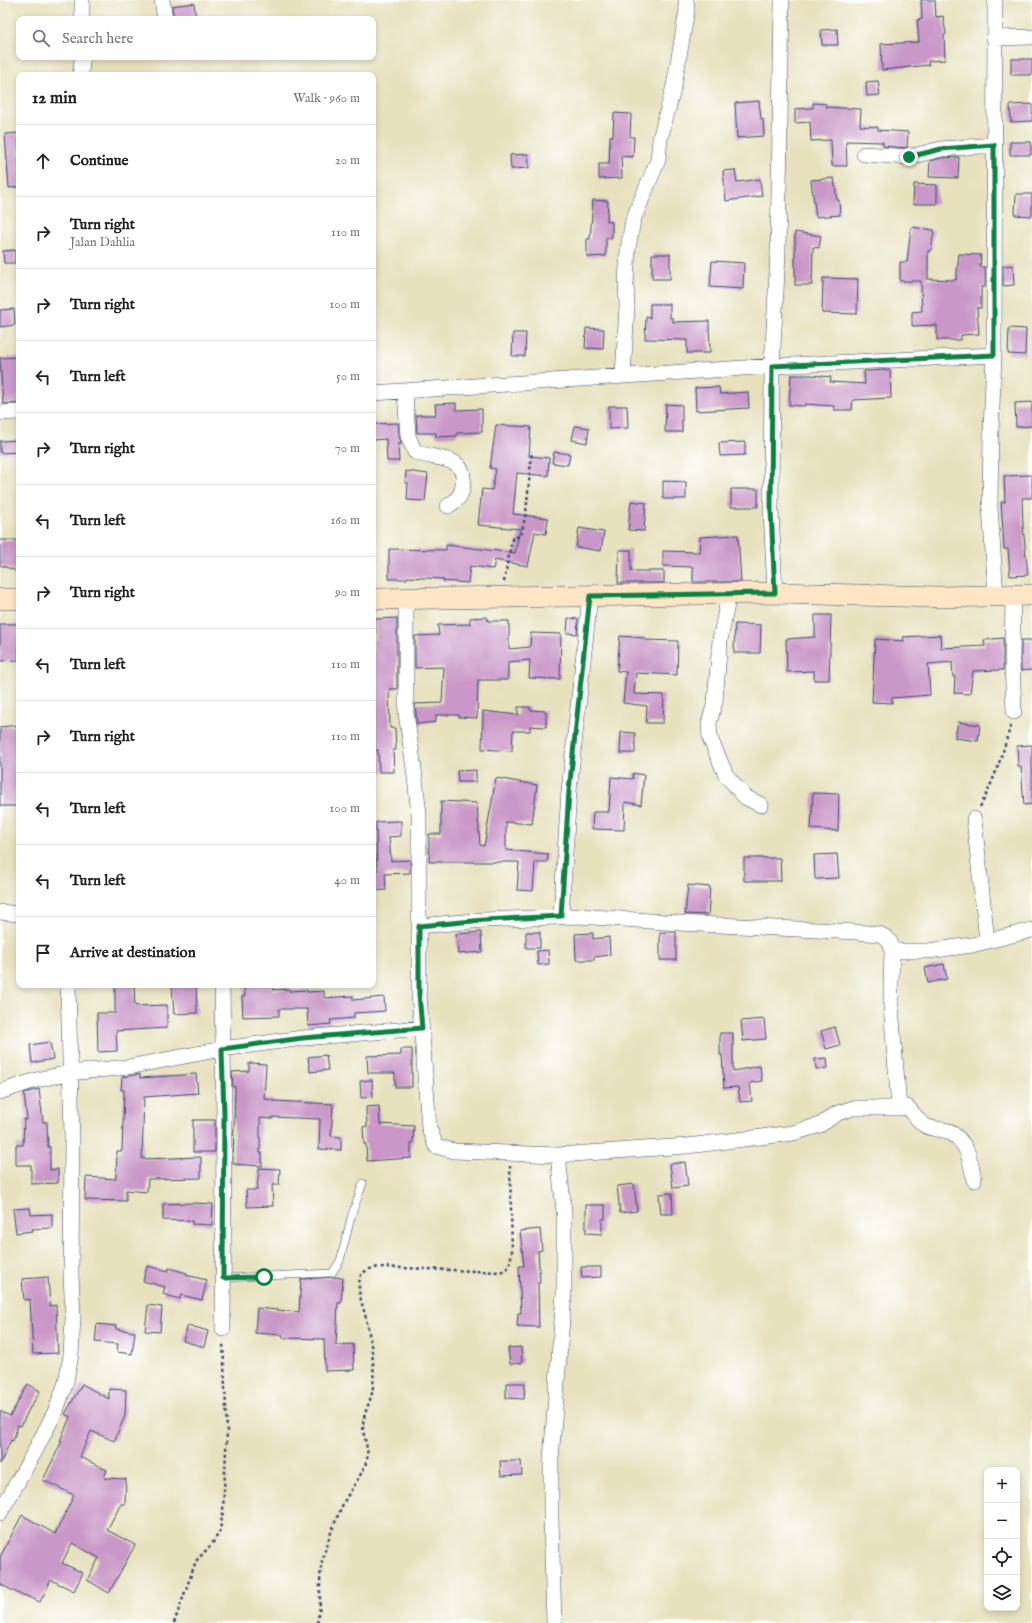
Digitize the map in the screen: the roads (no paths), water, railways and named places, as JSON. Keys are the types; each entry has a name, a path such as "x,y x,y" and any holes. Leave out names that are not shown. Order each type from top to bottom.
{"main road":[{"path":"376,599 775,593 940,597 1014,595"},
{"path":"0,599 16,599"}],"street":[{"path":"82,0 82,16"},
{"path":"162,0 165,16"},
{"path":"623,376 627,306 626,283 628,249 633,220 658,160 660,139 674,86 687,10 686,0"},
{"path":"775,593 771,510 772,366 778,253 782,0"},
{"path":"995,0 994,355 990,508 1014,595 1012,662 1014,712"},
{"path":"994,38 1032,37"},
{"path":"81,72 82,60"},
{"path":"864,154 909,157 941,149 994,145"},
{"path":"376,393 772,366 994,355"},
{"path":"405,392 408,436 415,452 424,456 452,461 461,468 463,472 464,480 462,493 448,506"},
{"path":"0,413 16,412"},
{"path":"729,594 720,640 715,702 709,723 710,738 726,775 745,797 761,805"},
{"path":"561,916 571,775 590,596"},
{"path":"406,599 406,713 419,814 419,994 429,1128 436,1146 454,1151 558,1155 687,1146 770,1137 808,1130 820,1125 838,1113 853,1108 907,1107 926,1126 932,1129 947,1131 958,1137 966,1148 971,1163 974,1180"},
{"path":"974,819 987,941"},
{"path":"0,912 16,914"},
{"path":"419,926 484,920 579,916 679,923 856,932 883,936 890,942 892,951 891,1006 899,1108"},
{"path":"892,951 928,951 987,941 1032,930"},
{"path":"0,1512 35,1451 56,1410 66,1382 71,1355 73,1316 71,1274 72,1136 69,1073 70,1012 68,988"},
{"path":"222,988 224,1115 223,1329"},
{"path":"0,1092 36,1080 69,1073 128,1067 222,1049 303,1038 422,1028"},
{"path":"554,1623 551,1518 552,1459 564,1294 564,1212 558,1155"}],"lane":[{"path":"223,1278 332,1273 340,1261 352,1214 363,1183"}]}
